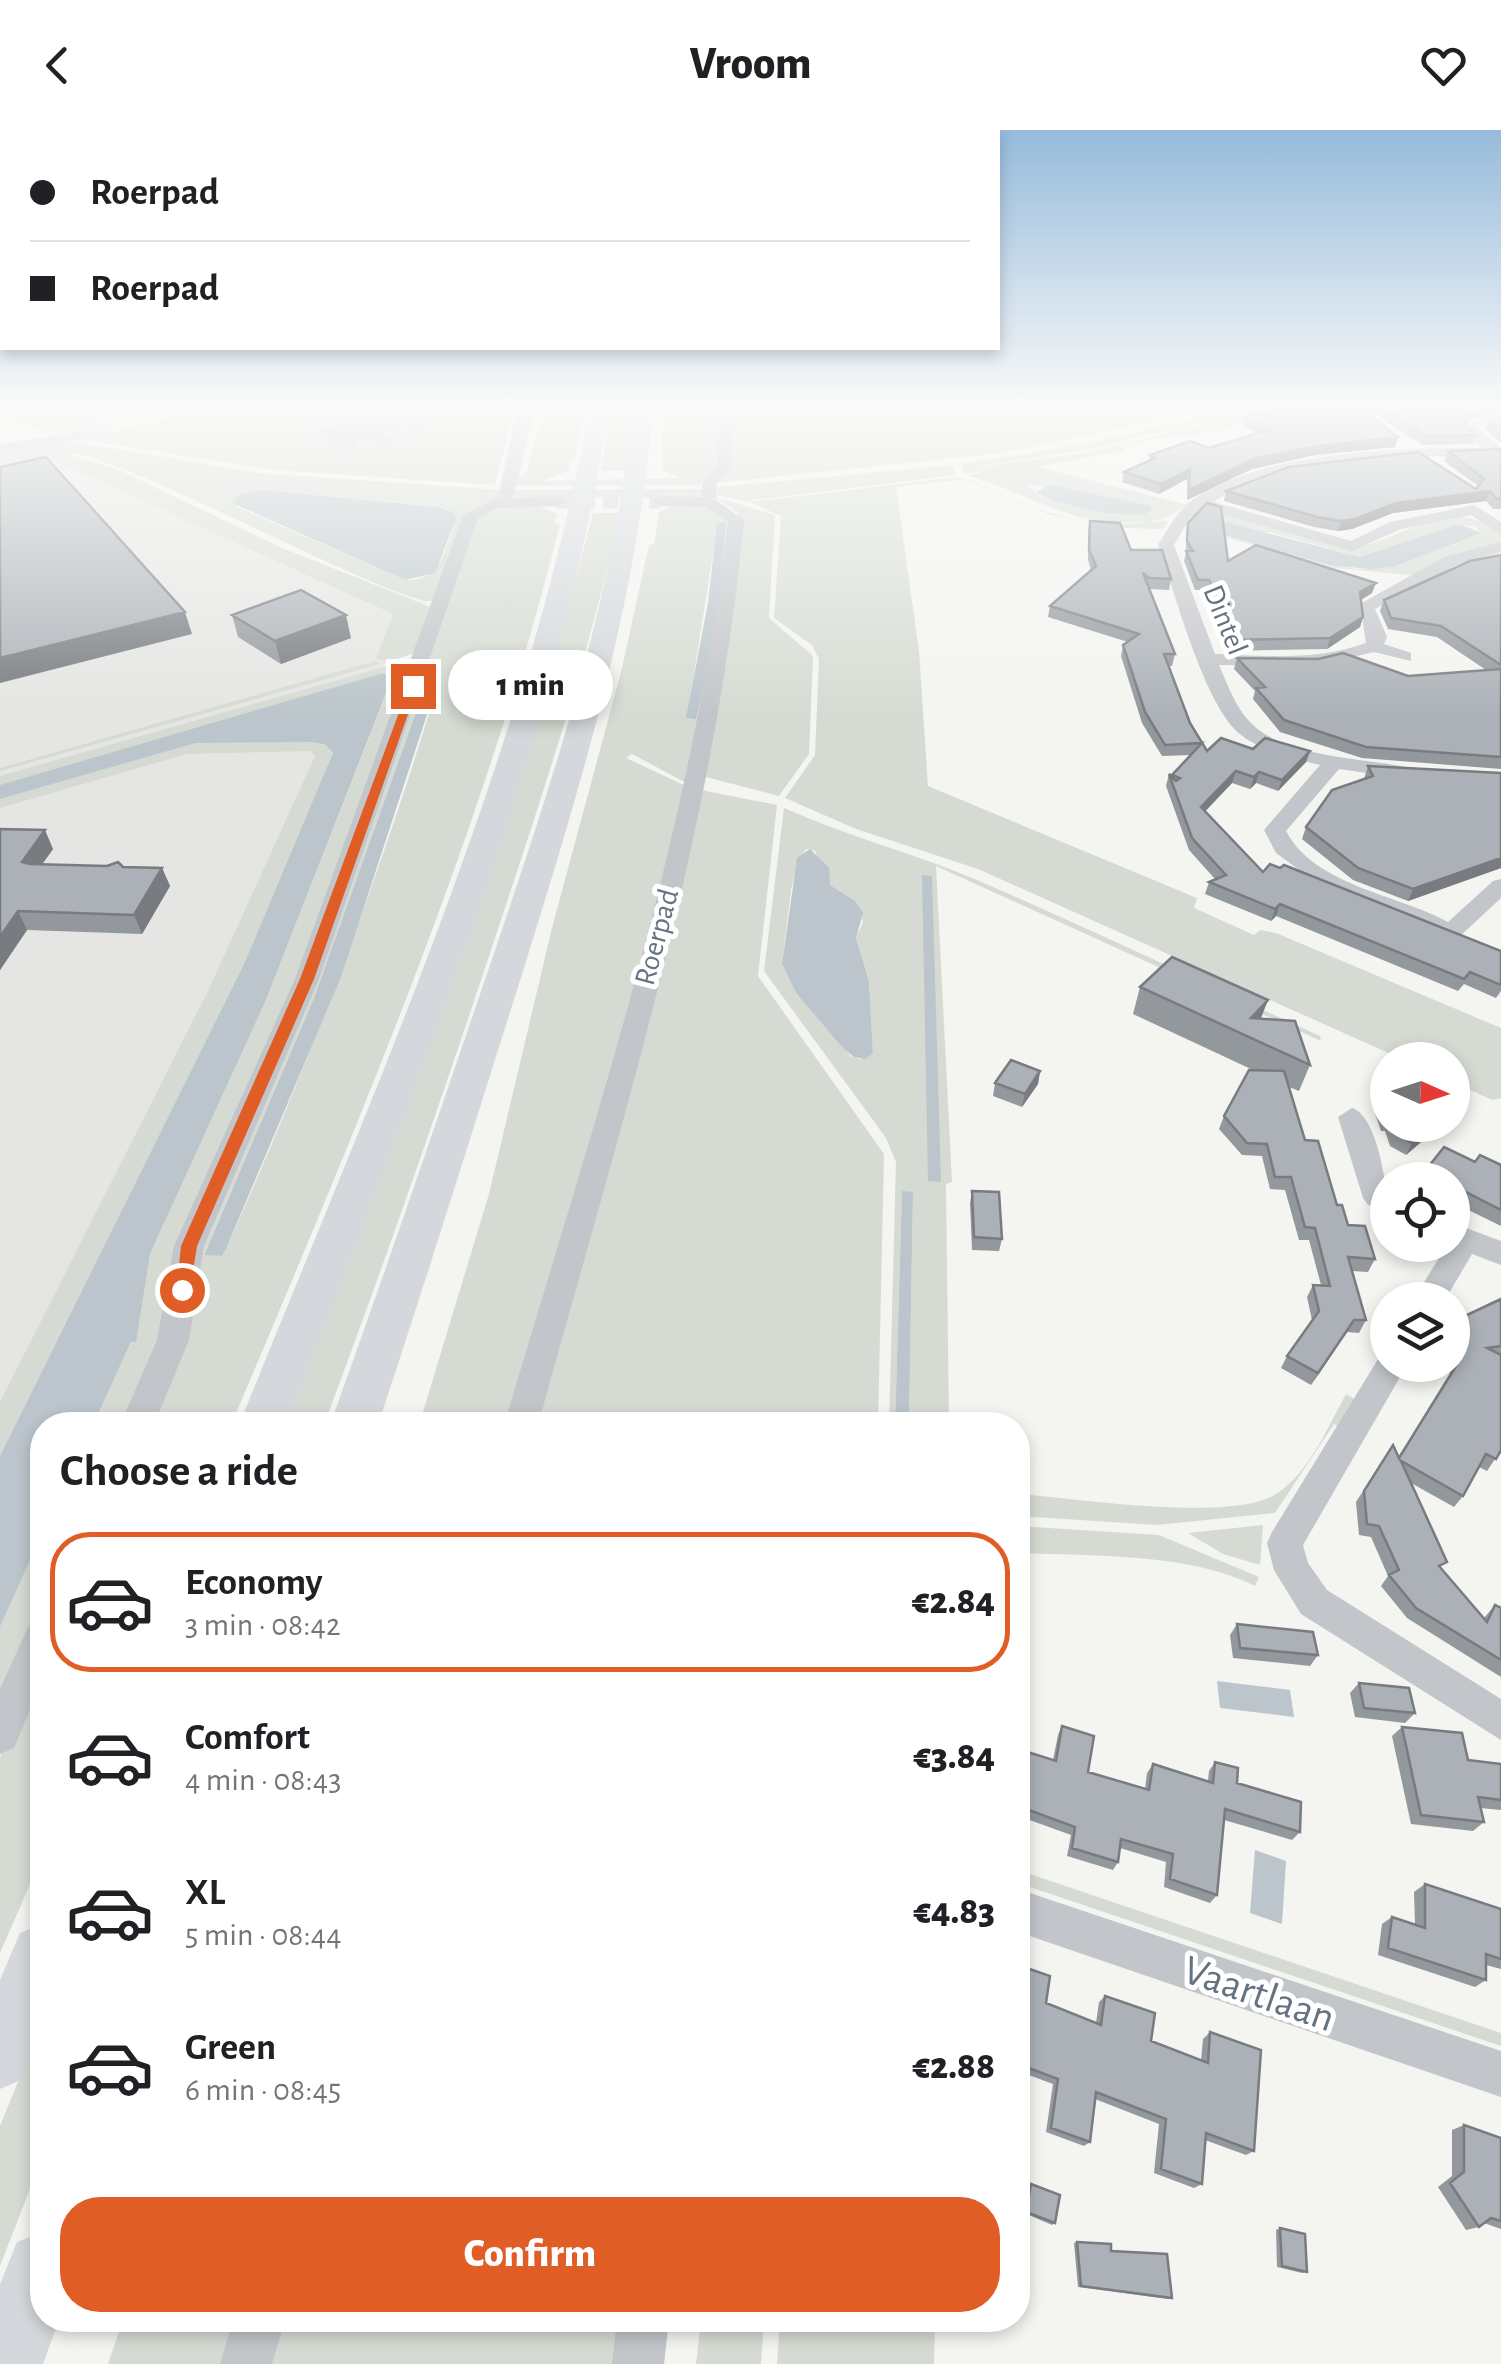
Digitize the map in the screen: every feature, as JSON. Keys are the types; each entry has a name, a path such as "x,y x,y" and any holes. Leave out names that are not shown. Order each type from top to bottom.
{"highway":[{"path":"268,1412 442,962 530,703 568,509"},
{"path":"358,1412 589,705 646,509"},
{"path":"0,2056 30,1985"},
{"path":"6,2364 30,2299"}],"street":[{"path":"143,1412 173,1340 189,1246 307,979 471,515 478,509"},
{"name":"Roerpad","path":"524,1412 616,1094 696,784 723,644 738,537 736,520 725,509"},
{"name":"Dintel","path":"1189,509 1176,520 1166,545 1240,724 1270,742 1333,763 1428,774"},
{"path":"1228,509 1344,546 1358,545 1396,525 1474,510 1501,529"},
{"path":"1374,646 1378,636 1366,608 1450,561 1501,547"},
{"path":"1210,659 1321,660 1374,646 1404,658"},
{"path":"1333,763 1275,830 1283,846 1321,878 1450,933 1501,886"},
{"path":"1352,1117 1370,1173"},
{"path":"1470,1241 1501,1254"},
{"path":"1381,1382 1285,1544 1292,1570 1314,1602 1501,1721"},
{"path":"0,1734 30,1665"},
{"name":"Vaartlaan","path":"1030,1915 1501,2074"},
{"path":"246,2364 255,2332"},
{"path":"638,2364 642,2332"}],"shaded area":[{"path":"0,509 190,509 410,608 49,1412 30,1412 30,1454 0,1521"},
{"path":"162,509 201,509 282,548 436,609 420,651 391,661 376,659 393,614"},
{"path":"215,509 242,509 405,580 427,575 440,561 456,519 447,509 477,509 468,513 437,601 425,601 347,571"},
{"path":"246,509 453,512 456,519 435,573 405,580"},
{"path":"485,509 546,509 557,514 555,523 560,524 529,638 456,865 370,1091 236,1412 150,1412 190,1282 476,515","holes":["429,676 439,681 368,898 286,1110 226,1249 222,1256 204,1254 314,998"]},
{"path":"709,509 732,524 707,673 726,523 718,522 687,718 696,718 705,682 688,784 632,754 626,758 688,787 659,906 514,1412 423,1412 489,1194 552,928 622,668 649,545 654,544 659,512"},
{"path":"733,509 756,509 775,515 769,618 813,656 809,754 779,796 702,776 726,662 742,530 738,513"},
{"path":"766,509 899,509 919,651 928,786 1197,898 1194,908 1254,935 1260,930 1276,933 1501,1028 1501,1098 1492,1100 1470,1090 1470,1042 1370,1045 978,869 856,829 785,798 815,755 819,659 812,645 774,618 781,516"},
{"path":"1038,509 1099,522 1168,521 1163,529 1126,528"},
{"path":"1056,509 1103,509 1135,516 1121,509 1180,509 1167,517 1141,523 1115,524"},
{"path":"1087,509 1152,511 1128,514"},
{"path":"1205,509 1211,509 1342,548 1363,546 1421,524 1459,517 1480,521 1501,533 1501,544 1419,576 1336,568 1185,526","holes":["1459,525 1474,526 1482,533 1393,567 1355,569 1214,532 1270,532 1359,557"]},
{"path":"593,513 620,513 553,761 462,1038 329,1412 289,1412 548,686"},
{"path":"1218,520 1359,557 1459,524 1482,533 1393,567 1369,569 1330,565 1214,532"},
{"path":"726,522 707,670 696,719 686,718 708,603 717,523"},
{"path":"375,661 380,664 0,771 0,768"},
{"path":"401,662 416,663 134,1412 99,1412 131,1342 150,1254 266,1000 391,682 378,676 0,785 0,776"},
{"path":"380,674 389,674 391,681 266,1000 150,1254 136,1342 131,1342 99,1412 30,1412 30,1561 0,1627 0,1456 245,962 333,753 326,745 312,742 196,743 0,799 0,785"},
{"path":"429,676 439,678 341,977 226,1249 222,1256 204,1255 314,998"},
{"path":"312,742 329,747 333,755 245,962 0,1456 0,1402 208,991 315,756 310,751 187,754 0,808 0,799 196,743"},
{"path":"701,790 777,805 758,976 884,1154 878,1412 534,1412"},
{"path":"784,808 977,880 1320,1036 1321,1041 936,866 952,1182 946,1184 949,1412 909,1412 913,1192 902,1192 895,1412 889,1412 896,1162 886,1138 764,971","holes":["806,849 815,851 830,885 855,901 863,922 856,938 869,981 873,1053 860,1059 851,1056 796,993 782,964 791,890 797,864"]},
{"path":"810,849 829,868 830,885 855,901 863,913 856,938 869,981 873,1053 865,1059 854,1057 843,1048 796,993 782,964 797,858"},
{"path":"922,875 932,876 941,1182 928,1181"},
{"path":"902,1191 913,1192 909,1412 895,1412"},
{"path":"1346,1394 1358,1401 1341,1428 1334,1424 1275,1513 1157,1525 1030,1517 1030,1495 1190,1508 1255,1502 1288,1485 1317,1449"},
{"path":"1263,1525 1260,1565 1223,1554 1188,1533"},
{"path":"1030,1527 1159,1535 1259,1577 1255,1586 1201,1567 1108,1556 1030,1553"},
{"path":"30,1561 30,1644 0,1711 0,1627"},
{"path":"1217,1681 1290,1690 1294,1717 1220,1708"},
{"path":"30,1689 30,1884 0,1953 0,1757"},
{"path":"1255,1850 1286,1861 1282,1924 1250,1913"},
{"path":"1030,1874 1501,2033 1501,2046 1030,1887"},
{"path":"30,2052 30,2189 0,2266 0,2126"},
{"path":"119,2332 240,2332 231,2364 108,2364"},
{"path":"269,2332 621,2332 617,2364 260,2364"},
{"path":"700,2332 763,2332 761,2364 696,2364"},
{"path":"779,2332 935,2332 934,2364 777,2364"}],"building":[{"path":"0,509 93,509 185,612 0,658"},
{"path":"1201,509 1221,509 1228,561 1256,545 1376,583 1360,592 1363,617 1330,638 1228,640 1217,615 1223,611 1209,580 1198,580 1186,551 1193,551 1187,541 1188,523"},
{"path":"1290,509 1380,509 1341,521"},
{"path":"1090,521 1120,523 1131,550 1162,550 1171,579 1149,578 1143,573 1175,654 1164,654 1190,723 1207,751 1221,738 1253,749 1265,738 1310,751 1282,780 1259,772 1254,777 1236,771 1201,807 1263,872 1270,864 1280,868 1284,865 1501,951 1501,985 1470,972 1464,979 1280,904 1275,909 1209,882 1226,875 1192,838 1169,774 1176,781 1180,778 1172,775 1202,743 1165,745 1145,712 1123,645 1139,634 1050,606 1096,566 1089,550"},
{"path":"1501,555 1501,665 1441,626 1391,618 1384,600 1470,561"},
{"path":"301,590 346,615 275,641 232,615"},
{"path":"1343,653 1408,676 1501,669 1501,757 1366,747 1284,720 1256,688 1265,687 1237,658 1318,659"},
{"path":"1368,766 1501,773 1501,858 1413,889 1358,868 1306,827 1332,790 1373,776"},
{"path":"0,829 45,830 22,862 30,864 107,866 118,862 123,867 162,868 134,915 18,911 0,937"},
{"path":"1172,957 1268,1000 1251,1018 1295,1021 1310,1065 1140,987"},
{"path":"1011,1060 1040,1071 1025,1094 995,1083"},
{"path":"1249,1070 1284,1071 1305,1140 1318,1141 1337,1205 1342,1205 1348,1225 1365,1226 1370,1259 1348,1257 1366,1320 1354,1320 1318,1373 1287,1356 1319,1311 1313,1285 1330,1286 1315,1228 1305,1227 1291,1177 1275,1177 1267,1144 1247,1143 1224,1116"},
{"path":"1444,1147 1475,1162 1480,1155 1501,1165 1501,1210 1470,1194 1470,1162 1432,1162"},
{"path":"972,1191 999,1192 1002,1239 974,1237"},
{"path":"1501,1299 1501,1346 1487,1348 1501,1355 1501,1450 1496,1459 1486,1454 1463,1496 1401,1461 1447,1562 1439,1566 1487,1622 1495,1605 1501,1608 1501,1660 1416,1608 1389,1575 1399,1570 1379,1526 1367,1524 1364,1491 1393,1445 1399,1458 1446,1382 1470,1382 1470,1314"},
{"path":"1237,1624 1313,1632 1318,1655 1240,1648"},
{"path":"1359,1683 1409,1688 1415,1713 1364,1708"},
{"path":"1062,1726 1094,1736 1088,1772 1149,1790 1153,1764 1213,1783 1215,1762 1238,1768 1237,1783 1301,1802 1300,1832 1225,1809 1217,1895 1170,1879 1173,1854 1121,1839 1118,1862 1072,1848 1075,1827 1030,1810 1030,1753 1056,1761"},
{"path":"1402,1727 1462,1733 1468,1760 1501,1764 1501,1800 1478,1797 1484,1822 1421,1815"},
{"path":"1425,1884 1501,1909 1501,1959 1486,1954 1486,1980 1388,1948 1392,1917 1425,1928"},
{"path":"1030,1969 1050,1976 1046,2003 1101,2025 1105,1996 1155,2013 1151,2041 1208,2063 1210,2032 1261,2050 1254,2151 1206,2133 1202,2184 1161,2169 1166,2119 1096,2092 1090,2142 1051,2128 1058,2079 1030,2068"},
{"path":"1464,2125 1501,2138 1501,2221 1491,2218 1479,2227 1450,2183 1464,2172"},
{"path":"1031,2184 1060,2195 1055,2223 1030,2214"},
{"path":"1280,2228 1305,2234 1307,2272 1282,2266"},
{"path":"1077,2242 1111,2244 1111,2251 1167,2254 1172,2298 1081,2286"}],"route":[{"path":"182,1290 189,1246 307,979 413,686"}]}
